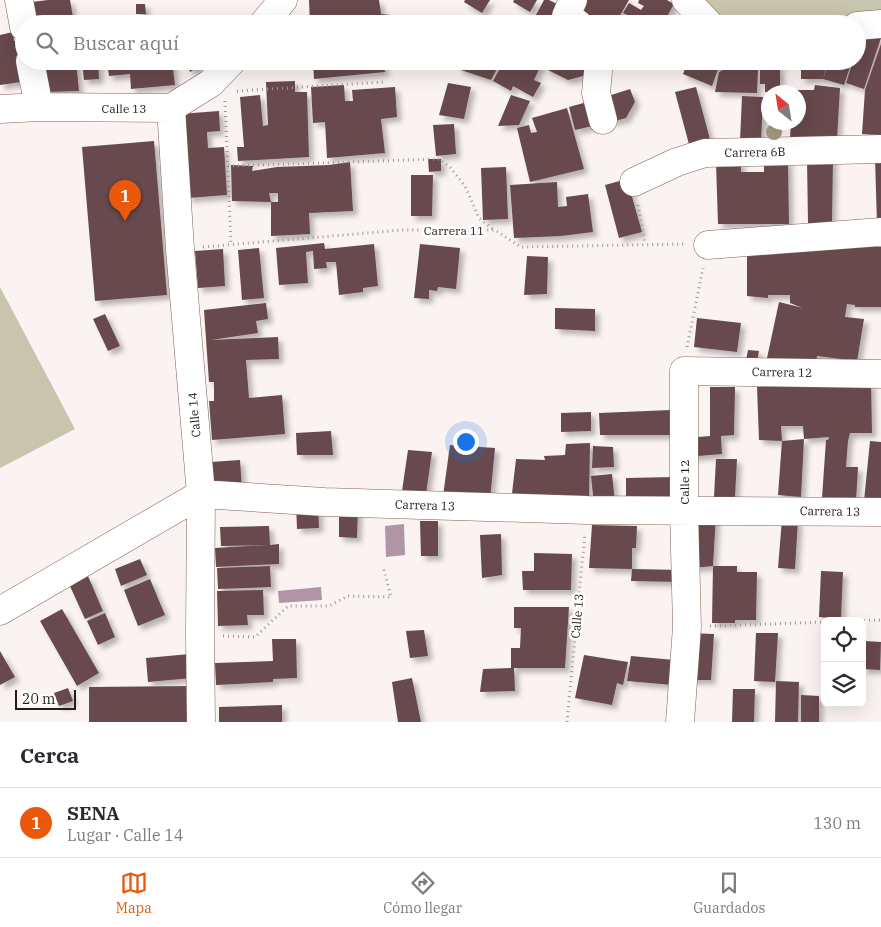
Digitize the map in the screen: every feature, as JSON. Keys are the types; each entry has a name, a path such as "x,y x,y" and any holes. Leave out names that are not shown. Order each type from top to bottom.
{"street":[{"path":"19,0 22,15"},
{"path":"270,15 283,0"},
{"path":"686,0 700,15"},
{"path":"866,25 881,24"},
{"path":"32,70 39,107"},
{"path":"597,70 596,94 603,120"},
{"path":"171,108 227,75"},
{"name":"Calle 13","path":"0,109 39,107 171,108"},
{"name":"Calle 14","path":"171,108 180,259 201,494 201,722"},
{"name":"Carrera 6B","path":"634,182 677,162 705,153 881,150"},
{"path":"708,245 881,232"},
{"name":"Carrera 12","path":"684,371 881,374"},
{"name":"Calle 12","path":"680,722 687,627 684,510 684,371"},
{"path":"0,611 201,494"},
{"name":"Carrera 13","path":"201,494 324,502 587,510 881,512"}],"path":[{"path":"384,82 227,75 228,166 439,159 450,167 465,186 479,218 495,230"},
{"name":"Carrera 11","path":"228,166 231,245 402,230 495,230 520,247 672,243"},
{"path":"634,182 645,244"},
{"path":"684,371 689,336 708,245"},
{"name":"Calle 13","path":"568,722 587,510"},
{"path":"200,635 255,637 288,606 329,606 348,596 391,597 383,566"},
{"path":"866,620 881,620"},
{"path":"687,627 821,622"}],"shaded area":[{"path":"700,0 881,0 881,16 866,17 866,15 710,15"},
{"path":"0,287 75,429 0,468"},
{"path":"404,524 405,555 386,557 385,526"},
{"path":"321,587 322,600 279,603 278,591"}],"building":[{"path":"70,0 73,15 34,15 32,2"},
{"path":"309,0 379,0 381,14 391,15 310,15"},
{"path":"465,0 490,0 482,13 464,2"},
{"path":"514,0 537,0 530,12 513,2"},
{"path":"544,0 549,0 565,8 561,15 536,15"},
{"path":"581,0 629,0 620,15 573,15"},
{"path":"639,0 667,0 674,4 668,15 627,15 623,13 629,3 641,10 644,6 638,3"},
{"path":"136,4 145,4 146,14 136,14"},
{"path":"13,32 15,41 15,70 26,70 28,81 0,85 0,35"},
{"path":"866,33 881,38 864,89 846,83 850,70 866,70"},
{"path":"881,44 881,135 862,134 865,90"},
{"path":"43,70 77,70 79,91 46,92"},
{"path":"83,70 98,70 99,79 84,80"},
{"path":"108,70 173,70 175,85 131,89 130,74 109,76"},
{"path":"314,70 385,70 385,72 314,79"},
{"path":"461,70 496,70 491,80"},
{"path":"499,70 539,70 534,80 541,83 533,97 513,86 511,91 493,81"},
{"path":"548,70 592,70 594,73 568,80"},
{"path":"685,70 718,70 712,86 683,74"},
{"path":"722,70 758,70 757,93 715,92 719,72"},
{"path":"760,70 780,70 780,85 760,84"},
{"path":"801,70 826,70 823,79 801,79"},
{"path":"826,70 849,70 844,85 823,79"},
{"path":"295,81 295,92 307,92 309,157 238,161 237,147 244,147 240,97 260,95 263,126 268,125 266,82"},
{"path":"448,83 471,87 464,119 439,115"},
{"path":"344,85 345,101 353,101 352,90 395,87 397,117 381,119 385,153 327,158 325,122 313,123 311,87"},
{"path":"815,85 840,88 837,139 790,138 790,130 806,130 806,90 814,90"},
{"path":"696,87 711,143 690,148 675,92"},
{"path":"630,89 635,102 626,118 611,122 602,98"},
{"path":"511,95 530,101 519,125 498,126"},
{"path":"742,96 761,97 761,142 740,141"},
{"path":"591,101 597,125 575,130 569,107"},
{"path":"567,108 584,169 530,182 517,128 529,125 531,133 537,132 532,118"},
{"path":"219,111 220,131 207,132 208,148 224,147 227,195 188,198 180,114"},
{"path":"454,124 456,154 436,156 433,125"},
{"path":"154,141 167,295 95,301 82,147"},
{"path":"807,158 833,158 832,224 808,223"},
{"path":"875,158 881,158 881,224 877,224"},
{"path":"428,159 441,159 441,171 429,172"},
{"path":"788,160 789,224 718,224 716,162 741,161 741,172 764,172 764,161"},
{"path":"350,162 353,211 309,213 310,234 271,236 271,202 232,201 231,165 253,166 252,171 277,167 329,165","holes":["269,193 278,193 278,202 271,202"]},
{"path":"506,167 508,219 483,220 481,168"},
{"path":"411,175 433,175 432,216 411,216"},
{"path":"627,179 642,232 619,238 605,185"},
{"path":"557,182 558,207 567,206 566,197 588,194 593,232 561,236 514,238 510,185"},
{"path":"324,243 325,249 374,244 378,286 363,288 363,292 339,295 336,262 326,262 327,268 314,269 313,251 306,252 308,283 279,285 276,248"},
{"path":"420,244 460,248 456,289 438,287 437,291 429,290 429,299 414,298"},
{"path":"875,245 875,247 881,247 881,307 855,307 855,305 847,304 845,317 864,319 857,361 817,356 816,362 792,359 791,363 767,358 779,302 803,308 790,303 790,295 768,295 768,298 747,296 747,247 790,252 809,252 809,246"},
{"path":"259,248 264,298 242,300 238,250"},
{"path":"223,249 225,286 198,288 195,251"},
{"path":"527,256 548,257 547,294 524,295"},
{"path":"266,303 268,319 256,321 258,333 211,340 278,337 279,359 246,360 249,398 282,395 285,434 212,440 209,401 214,401 214,382 209,382 204,310"},
{"path":"555,308 595,309 595,331 555,329"},
{"path":"105,314 120,346 108,351 93,319"},
{"path":"697,318 741,323 737,352 694,347"},
{"path":"748,350 759,351 757,362 746,360"},
{"path":"871,382 872,433 850,433 848,441 846,467 858,467 856,501 822,498 826,440 829,437 804,439 803,426 781,426 782,441 759,440 757,387"},
{"path":"710,387 735,387 734,435 721,436 722,454 686,457 685,438 710,436"},
{"path":"671,410 673,435 600,435 599,413"},
{"path":"591,412 591,431 561,432 561,413"},
{"path":"331,431 333,455 297,455 296,433"},
{"path":"804,439 801,497 778,495 782,441"},
{"path":"870,441 881,442 881,503 864,501"},
{"path":"590,443 589,504 511,502 516,459 545,460 544,456 565,455 566,444"},
{"path":"450,445 495,448 490,500 443,496"},
{"path":"593,446 613,447 614,467 592,468"},
{"path":"408,450 432,452 426,494 402,491"},
{"path":"716,459 737,459 735,497 714,497"},
{"path":"240,460 242,489 212,491 211,462"},
{"path":"612,474 615,502 594,505 591,476"},
{"path":"675,477 675,503 626,502 626,478"},
{"path":"296,504 318,505 319,528 297,529"},
{"path":"339,507 358,508 357,538 339,537"},
{"path":"691,514 716,515 713,566 692,568"},
{"path":"782,519 798,520 795,569 778,568"},
{"path":"420,521 438,521 438,556 421,556"},
{"path":"592,525 637,526 636,548 632,548 632,569 589,568"},
{"path":"269,526 270,545 279,544 279,564 216,567 215,548 267,545 221,546 220,527"},
{"path":"501,534 502,575 482,578 480,535"},
{"path":"534,553 572,554 571,590 523,590 522,571 534,571"},
{"path":"140,559 147,575 121,586 115,569"},
{"path":"270,566 271,587 218,589 217,568"},
{"path":"713,566 737,566 737,572 757,572 756,620 735,620 735,623 712,623"},
{"path":"632,569 681,570 681,582 631,581"},
{"path":"821,571 843,572 841,617 819,617"},
{"path":"88,576 103,611 85,619 69,584"},
{"path":"150,579 165,615 138,626 124,590"},
{"path":"263,590 264,615 247,615 248,625 218,626 217,591"},
{"path":"514,607 569,607 565,668 514,668 515,691 480,692 483,669 511,668 511,648 520,648 521,628 514,628"},
{"path":"62,609 99,673 77,686 40,621"},
{"path":"105,613 115,637 98,645 87,621"},
{"path":"424,630 428,656 410,658 406,631"},
{"path":"689,633 714,634 711,680 688,680"},
{"path":"756,633 778,633 775,682 754,681"},
{"path":"272,639 296,639 297,678 273,679 273,682 216,685 215,663 273,661"},
{"path":"866,641 881,642 880,670 866,669"},
{"path":"0,651 15,677 0,685"},
{"path":"190,654 192,678 148,682 146,658"},
{"path":"584,655 628,662 623,685 617,683 612,705 575,698"},
{"path":"631,656 674,660 673,685 627,681"},
{"path":"412,678 421,722 398,722 392,682"},
{"path":"776,681 799,682 798,722 775,722"},
{"path":"194,686 195,722 89,722 89,687"},
{"path":"68,688 73,701 59,706 54,693"},
{"path":"733,689 755,689 754,722 732,722"},
{"path":"801,695 819,696 819,722 801,722"},
{"path":"282,705 282,722 219,722 219,707"}],"place":[{"name":"SENA","path":"125,221"}]}
